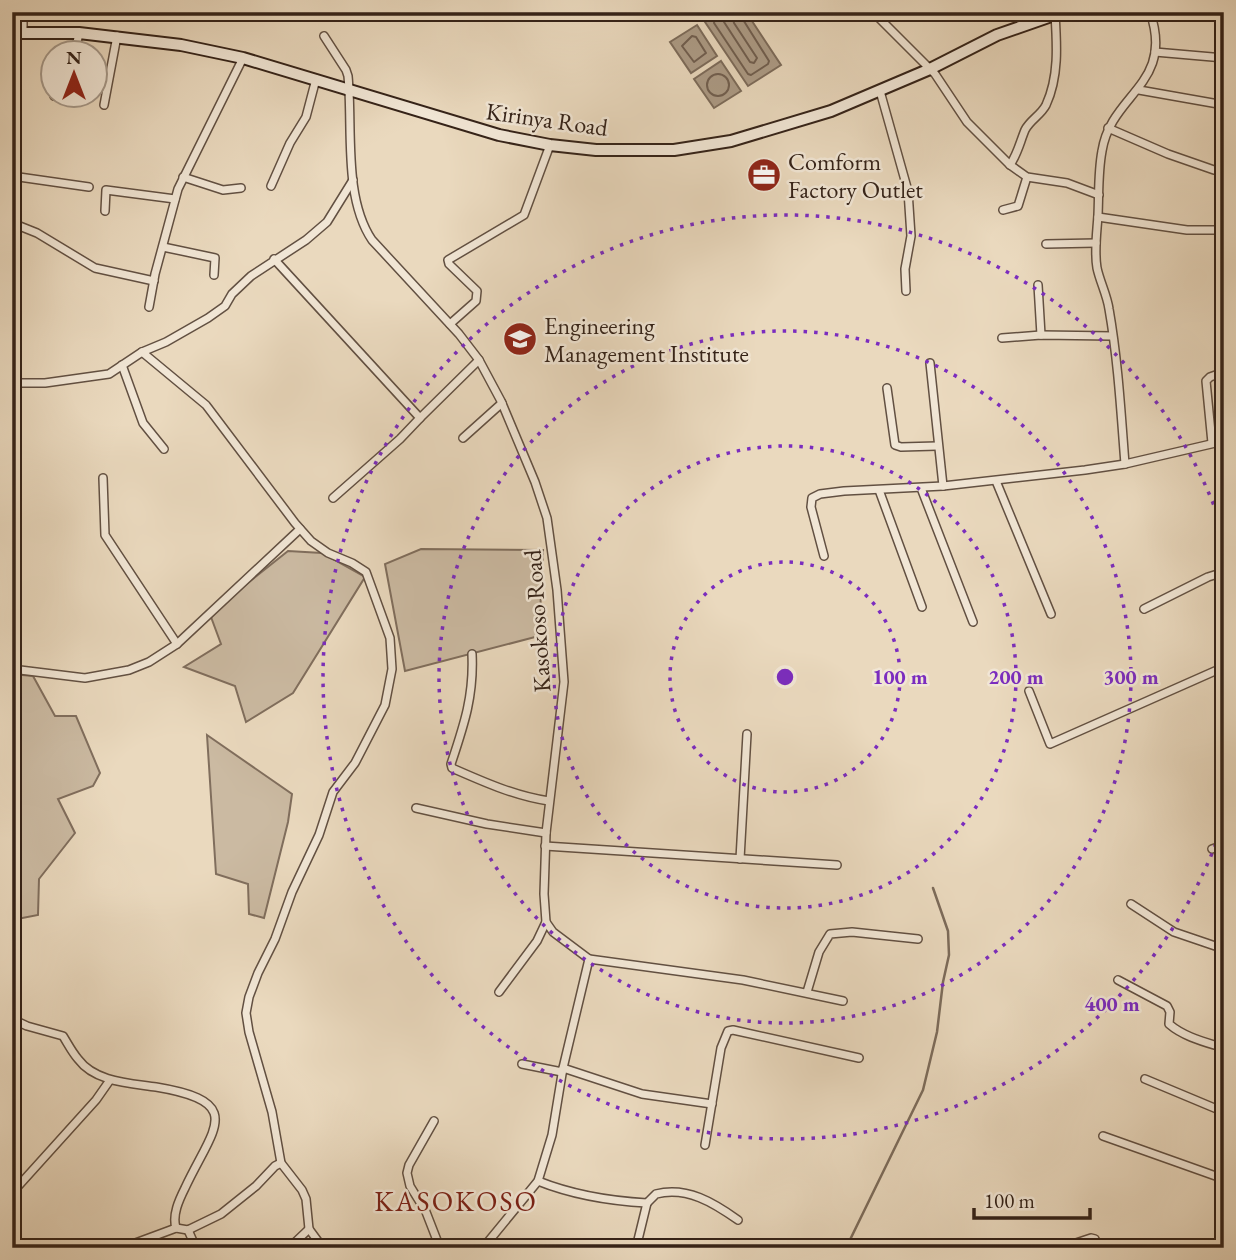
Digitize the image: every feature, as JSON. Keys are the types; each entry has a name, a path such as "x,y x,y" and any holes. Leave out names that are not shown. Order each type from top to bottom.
{"main road":[{"name":"Kirinya Road","path":"16,33 79,33 181,45 243,58 470,128 550,145 596,150 674,150 702,147 784,127 831,111 930,69 997,34 1059,13"}],"street":[{"path":"12,66 16,33 23,12"},
{"path":"873,12 930,69 967,122 1010,165 1027,177 1067,183 1099,195"},
{"path":"1125,464 1109,307 1097,270 1096,243 1101,157 1114,116 1139,90 1152,67 1156,28 1150,12"},
{"path":"1010,165 1026,129 1042,111 1049,97 1058,59 1059,13"},
{"path":"78,38 79,33"},
{"path":"108,84 117,36"},
{"name":"Kasokoso Road","path":"324,36 346,70 353,179 358,213 364,228 480,360 502,403 547,518 557,590 564,682 545,846 546,922"},
{"path":"1155,52 1224,58"},
{"path":"149,307 175,199 183,177 243,58"},
{"path":"271,186 286,150 306,117 316,79"},
{"path":"1139,90 1224,105"},
{"path":"880,91 908,191 911,236 904,279 906,291"},
{"path":"1108,128 1214,170"},
{"path":"450,324 476,301 478,296 477,291 448,260 524,215 550,145"},
{"path":"12,176 89,187"},
{"path":"183,177 223,190 240,188"},
{"path":"1003,211 1018,206 1027,177"},
{"path":"12,383 45,383 96,377 109,373 142,352 183,332 225,306 232,294 243,284 327,222 353,179"},
{"path":"105,211 106,190 175,199"},
{"path":"1098,217 1187,230 1224,230"},
{"path":"12,223 37,233 95,268 154,281"},
{"path":"1046,244 1096,243"},
{"path":"163,247 215,258 214,275"},
{"path":"274,260 420,418"},
{"path":"1038,285 1041,335"},
{"path":"1002,338 1041,335 1112,336"},
{"path":"142,352 206,405 311,541 328,553 360,567 369,577 390,638 392,669 385,705 355,763 332,792 319,835 292,892 249,997 246,1013 272,1112 281,1163 298,1182 306,1199 309,1229 323,1248"},
{"path":"333,498 400,439 480,360"},
{"path":"930,363 943,486"},
{"path":"122,365 143,423 164,449"},
{"path":"1212,443 1206,381 1224,372"},
{"path":"887,388 895,445 937,446"},
{"path":"463,438 502,403"},
{"path":"824,556 811,507 811,498 820,494 996,481 1125,464 1224,441"},
{"path":"103,478 105,535 177,644"},
{"path":"996,481 1051,614"},
{"path":"921,488 973,622"},
{"path":"879,490 922,607"},
{"path":"12,669 59,676 93,677 129,670 149,662 177,644 300,528"},
{"path":"1144,609 1208,577 1224,572"},
{"path":"472,654 471,694 466,722 452,768 490,785 549,801"},
{"path":"1029,691 1050,744 1224,667"},
{"path":"740,859 747,734"},
{"path":"416,808 486,824 546,833"},
{"path":"1212,849 1224,845"},
{"path":"545,846 838,865"},
{"path":"1131,904 1174,932 1224,949"},
{"path":"546,922 553,932 589,959 743,979 843,1001"},
{"path":"499,992 537,942 546,922"},
{"path":"807,992 819,952 830,934 852,932 918,939"},
{"path":"483,1248 538,1181 554,1126 562,1070 589,959"},
{"path":"1118,980 1167,1006 1170,1012 1169,1024 1172,1027 1190,1037 1224,1048"},
{"path":"12,1019 63,1037 79,1060 91,1071 110,1080 167,1089 210,1105 215,1112 216,1126 178,1201 176,1228"},
{"path":"705,1146 721,1048 728,1031 859,1058"},
{"path":"522,1064 562,1070 642,1094 712,1104"},
{"path":"1145,1079 1224,1112"},
{"path":"12,1193 96,1100 110,1080"},
{"path":"434,1121 407,1173 410,1186 426,1212 440,1248"},
{"path":"1103,1136 1224,1179"},
{"path":"122,1248 176,1228 188,1230 229,1209 281,1163"},
{"path":"538,1181 599,1199 647,1203"},
{"path":"635,1248 647,1203 656,1194 681,1193 714,1203 738,1220"},
{"path":"1218,1248 1224,1220"},
{"path":"289,1248 309,1229"},
{"path":"188,1230 196,1248"},
{"path":"1061,1248 1091,1238 1095,1239 1098,1248"}],"shaded area":[{"path":"421,549 543,550 539,636 405,671 385,564"},
{"path":"288,551 322,553 365,577 293,693 246,722 235,686 184,667 221,644 211,617 230,597"},
{"path":"12,674 33,676 55,716 76,716 100,773 93,786 58,799 75,833 39,879 38,915 12,920"},
{"path":"207,735 292,794 288,822 264,918 249,914 248,884 216,874"}],"water":[{"path":"713,12 746,12 781,65 748,86 703,19"},
{"path":"697,25 717,56 691,73 670,42"},
{"path":"721,61 741,91 714,108 694,79"}],"waterway":[{"path":"846,1248 923,1090 937,1032 949,955 948,931 933,888"}],"railway":[{"path":"324,12 334,12"}],"place":[{"name":"Comform Factory Outlet","path":"764,175"},
{"name":"Engineering Management Institute","path":"520,339"}],"district":[{"name":"KASOKOSO","path":"456,1201"}]}
